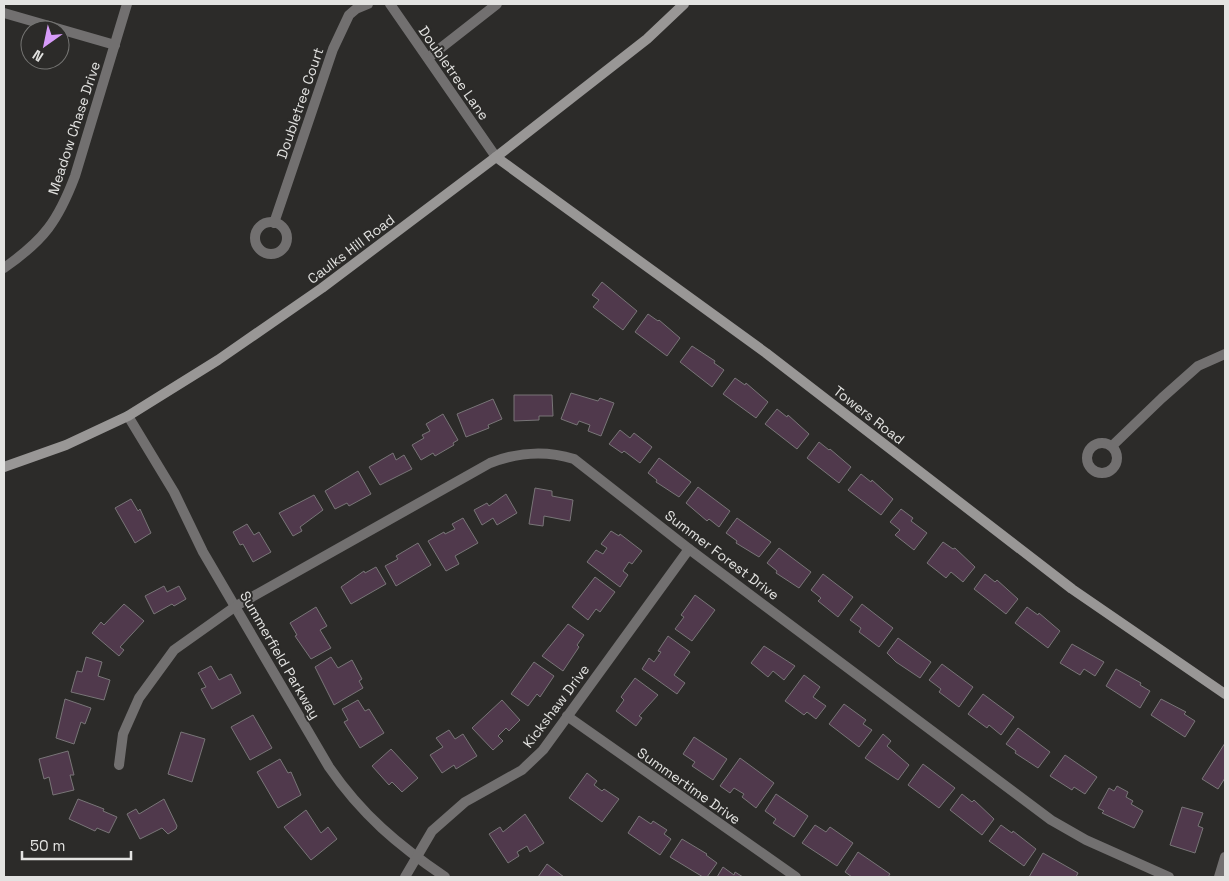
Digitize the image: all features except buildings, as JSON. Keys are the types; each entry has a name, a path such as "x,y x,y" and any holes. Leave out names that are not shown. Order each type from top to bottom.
{"main road":[{"name":"Caulks Hill Road","path":"4,467 66,445 128,416 218,360 322,288 496,158 647,39 684,4"},
{"name":"Towers Road","path":"496,158 766,353 1072,589 1225,694"}],"street":[{"name":"Meadow Chase Drive","path":"4,268 46,232 56,220 65,203 75,176 126,4"},
{"name":"Doubletree Court","path":"274,223 337,40 350,15 356,9 368,4"},
{"name":"Doubletree Lane","path":"390,4 496,158"},
{"path":"428,58 497,4"},
{"path":"4,13 115,45"},
{"path":"1112,446 1198,366 1225,354"},
{"name":"Summerfield Parkway","path":"128,416 174,492 203,552 316,746 345,790 374,823 417,858 445,877"},
{"name":"Summer Forest Drive","path":"119,765 123,734 139,698 174,650 236,606 490,463 518,454 558,454 574,459 689,549 1050,820 1094,844 1169,877"},
{"name":"Kickshaw Drive","path":"405,877 432,831 465,802 522,770 543,750 689,549"},
{"name":"Summertime Drive","path":"567,716 796,877"},
{"path":"1219,877 1225,857"}]}
